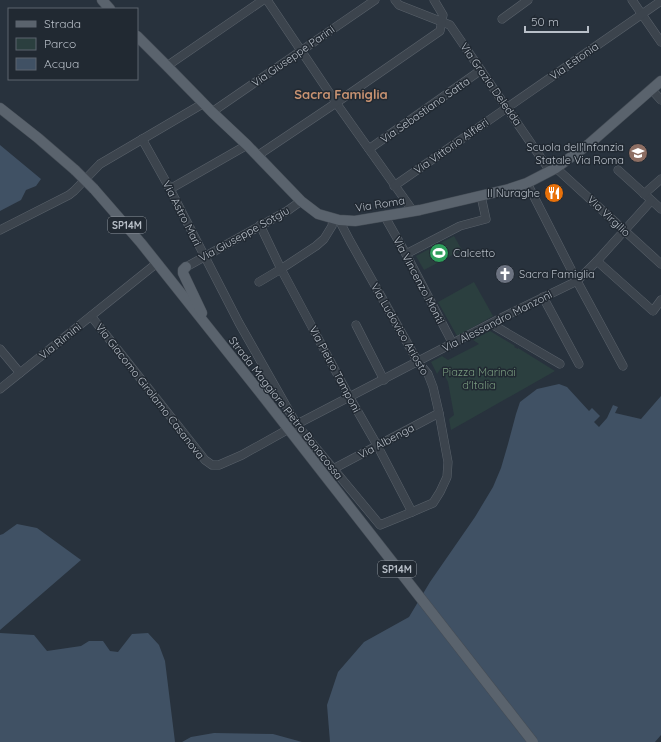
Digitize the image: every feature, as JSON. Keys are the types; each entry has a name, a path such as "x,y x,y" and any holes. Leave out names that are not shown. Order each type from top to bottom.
{"main road":[{"path":"102,0 109,8"},
{"name":"Via Roma","path":"138,37 301,201 318,214 336,220 355,222 481,196 526,183 553,170 589,144 661,80"},
{"name":"Strada Maggiore Pietro Bonacossa","path":"0,108 75,170 94,188 137,237 533,742"},
{"path":"186,267 183,270 183,273 208,328"}],"street":[{"path":"168,66 262,0"},
{"path":"267,0 336,103 413,211"},
{"name":"Via Giuseppe Parini","path":"212,112 375,0"},
{"path":"395,0 399,5 442,22"},
{"path":"257,156 440,31 443,14 434,0"},
{"path":"502,19 528,0"},
{"path":"632,0 661,42"},
{"name":"Via Estonia","path":"507,107 661,1"},
{"name":"Via Grazia Deledda","path":"442,22 450,25 553,170"},
{"name":"Via Sebastiano Satta","path":"369,150 481,70"},
{"path":"651,89 661,100"},
{"path":"0,230 74,191 100,164 204,103"},
{"name":"Via Vittorio Alfieri","path":"394,186 507,107"},
{"name":"Via Astro Mari","path":"142,139 170,189 243,330 297,425 380,525"},
{"path":"170,189 247,145"},
{"name":"Via Virgilio","path":"553,170 661,264"},
{"path":"618,170 661,209"},
{"path":"644,194 661,179"},
{"path":"526,183 623,366"},
{"path":"406,254 460,226 486,219 481,196"},
{"name":"Via Giuseppe Sotgiu","path":"186,267 287,211 301,201"},
{"name":"Via Alessandro Manzoni","path":"297,425 577,280 597,261 651,201"},
{"name":"Via Vincenzo Monti","path":"385,217 453,344"},
{"path":"258,282 316,246 324,238 336,220"},
{"name":"Via Ludovico Ariosto","path":"336,220 350,241 418,362 428,374 433,387 439,413 448,462 446,477 440,492 433,503 380,525"},
{"name":"Via Pietro Tamponi","path":"260,225 281,269 412,512"},
{"path":"597,261 653,311 661,300"},
{"name":"Via Rimini","path":"0,389 157,263"},
{"path":"543,297 579,364"},
{"name":"Via Giacomo Girolamo Casanova","path":"91,316 208,463 215,465 222,464 242,455 297,425"},
{"path":"493,323 495,326 560,364"},
{"path":"356,325 384,380"},
{"path":"0,349 20,373"},
{"name":"Via Albenga","path":"334,469 439,413"}],"green space":[{"name":"Calcetto","path":"454,236 462,250 424,270 416,256"},
{"path":"474,282 493,316 457,336 438,302"},
{"name":"Piazza Marinai d'Italia","path":"490,331 555,371 451,430 449,419 454,415 448,382 441,368 437,374 431,362 442,356 448,360 479,344 473,340"}],"water":[{"path":"0,145 41,179 36,186 26,190 21,200 0,211"},
{"path":"559,384 567,387 589,411 592,408 600,416 594,422 599,427 607,418 613,405 618,407 615,413 641,419 661,396 661,735 655,742 330,742 327,705 338,672 364,642 409,617 430,582 475,517 493,487 501,468 520,402 537,389"},
{"path":"17,524 37,528 81,560 0,630 0,535"},
{"path":"0,633 34,635 47,651 81,646 89,641 103,641 110,651 118,652 132,634 148,633 159,645 165,661 175,742 0,742"},
{"path":"214,733 273,734 302,742 182,742 191,737"}],"place":[{"name":"Scuola dell'Infanzia Statale Via Roma","path":"638,153"},
{"name":"Il Nuraghe","path":"554,193"},
{"name":"Calcetto","path":"439,253"},
{"name":"Sacra Famiglia","path":"505,274"}],"district":[{"name":"Sacra Famiglia","path":"341,94"}]}
